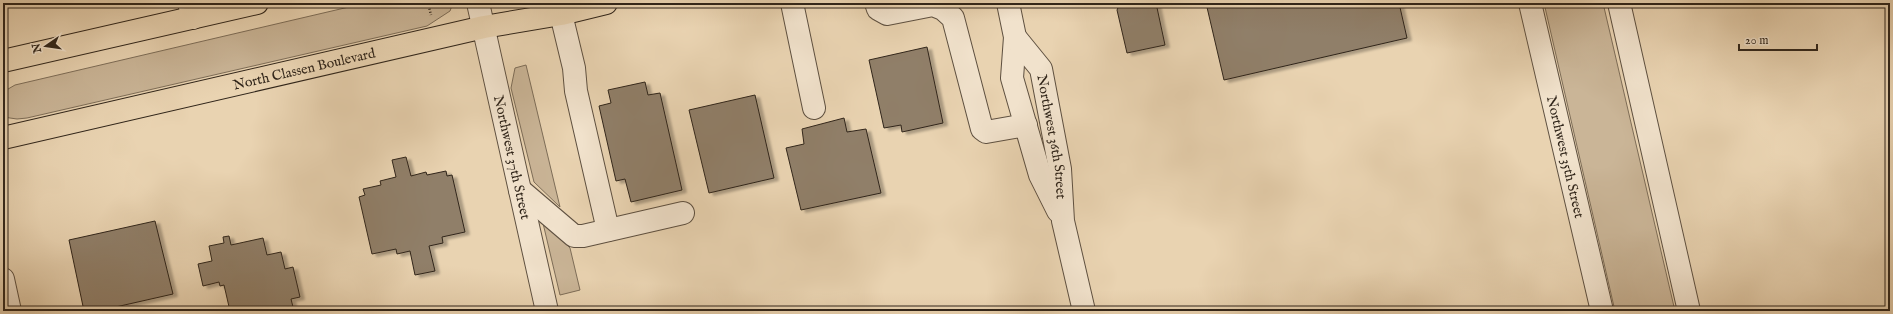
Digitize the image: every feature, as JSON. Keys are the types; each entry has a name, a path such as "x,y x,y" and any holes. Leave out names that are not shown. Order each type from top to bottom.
{"main road":[{"path":"3,61 191,11 257,3"},
{"name":"North Classen Boulevard","path":"3,138 484,27 561,14 606,3"}],"street":[{"name":"Northwest 37th Street","path":"478,3 547,311"},
{"path":"792,3 814,108"},
{"path":"876,3 878,9 887,14 933,5 943,8 953,18 982,129 986,132 1026,125"},
{"name":"Northwest 36th Street","path":"1008,3 1016,37 1012,78 1040,175 1064,221"},
{"name":"Northwest 35th Street","path":"1530,3 1602,311"},
{"path":"1619,3 1689,311"},
{"path":"561,14 574,68 576,91 608,230"},
{"name":"Northwest 36th Street","path":"1016,37 1041,69 1060,169 1064,221 1084,311"},
{"path":"520,190 574,236 582,236 683,213"},
{"path":"3,279 10,311"}],"shaded area":[{"path":"366,3 453,3 450,11 427,26 27,118 17,119 3,117 3,92 15,85"},
{"path":"1544,3 1603,3 1675,311 1615,311"},
{"path":"526,65 560,207 534,182 511,88 515,68"},
{"path":"542,219 570,248 580,290 560,295"}],"building":[{"path":"1120,3 1156,3 1165,45 1127,53 1117,10"},
{"path":"1206,3 1399,3 1407,38 1224,80"},
{"path":"927,47 943,123 902,132 901,125 884,128 869,60"},
{"path":"645,82 648,95 660,93 682,190 631,202 625,179 616,181 599,106 611,103 608,90"},
{"path":"755,95 774,178 709,193 689,110"},
{"path":"844,118 847,132 866,129 881,193 801,210 786,148 804,144 802,129"},
{"path":"406,157 411,176 426,172 427,175 446,171 447,176 452,175 465,232 442,237 443,243 429,246 435,271 415,275 410,251 397,254 396,249 372,254 359,197 365,195 363,189 381,185 380,181 396,177 392,160"},
{"path":"155,221 173,294 98,311 84,311 69,240"},
{"path":"229,236 231,245 263,238 267,255 281,252 285,269 293,267 300,297 291,299 294,311 230,311 224,285 220,286 219,282 203,286 198,264 212,261 209,246 224,243 223,237"}]}
